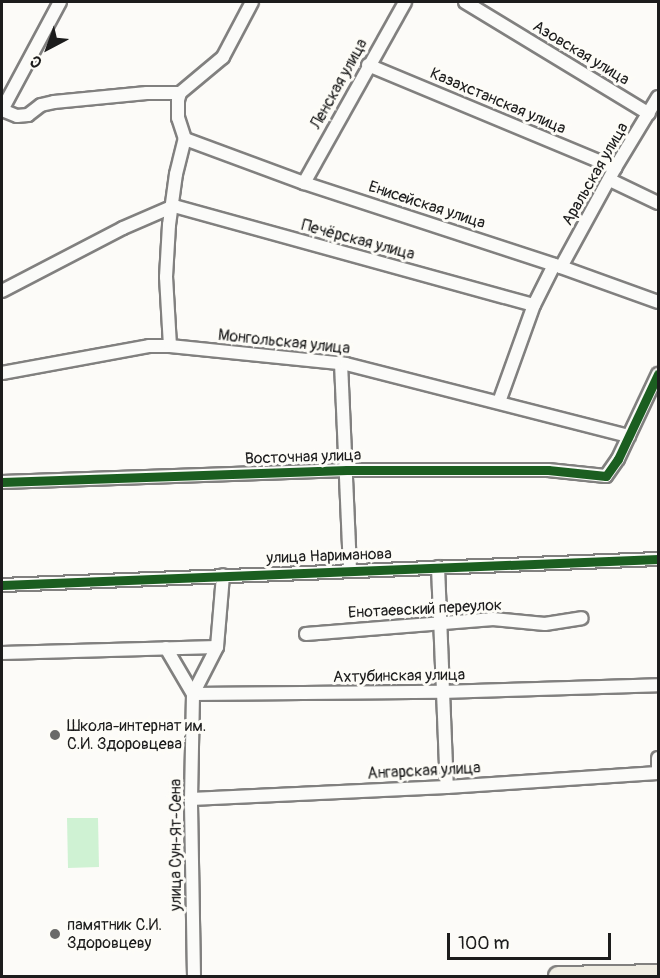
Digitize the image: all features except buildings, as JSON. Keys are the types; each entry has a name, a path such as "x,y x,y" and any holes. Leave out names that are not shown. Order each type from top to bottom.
{"main road":[{"path":"558,976 658,974"}],"street":[{"path":"60,2 2,110 16,116 28,115 40,105 54,102 147,93 180,93 223,57 252,2"},
{"name":"Ленская улица","path":"304,183 405,2"},
{"name":"Азовская улица","path":"465,2 649,114"},
{"name":"Казахстанская улица","path":"368,65 615,168"},
{"path":"170,346 166,278 169,225 174,206 176,174 185,139 177,111 180,93"},
{"name":"Аральская улица","path":"499,402 534,305 658,97"},
{"name":"Енисейская улица","path":"185,139 304,183 558,266 658,302"},
{"path":"610,180 658,203"},
{"path":"2,291 123,228 174,206"},
{"name":"Печёрская улица","path":"174,206 534,305"},
{"name":"Монгольская улица","path":"2,373 149,346 170,346 341,363 629,436"},
{"path":"341,363 350,570"},
{"path":"629,436 658,374"},
{"name":"Восточная улица","path":"2,482 347,470 548,470 606,476 629,436"},
{"name":"улица Нариманова","path":"2,585 658,559"},
{"path":"438,567 441,692 447,788"},
{"path":"2,653 217,647 223,575"},
{"name":"Енотаевский переулок","path":"306,634 493,619 545,624 582,618"},
{"name":"улица Сун-Ят-Сена","path":"194,976 191,798 193,694 217,647"},
{"path":"166,648 193,694"},
{"name":"Ахтубинская улица","path":"193,694 441,692 658,685"},
{"path":"658,758 658,773"},
{"name":"Ангарская улица","path":"191,798 447,788 658,773"}],"green space":[{"path":"67,818 98,818 99,867 68,868"}],"cycle path":[{"path":"2,482 347,470 548,470 606,476 618,459 658,374"},
{"path":"2,585 658,559"}],"place":[{"name":"Школа-интернат им. С.И. Здоровцева","path":"55,735"},
{"name":"памятник С.И. Здоровцеву","path":"55,934"}]}
